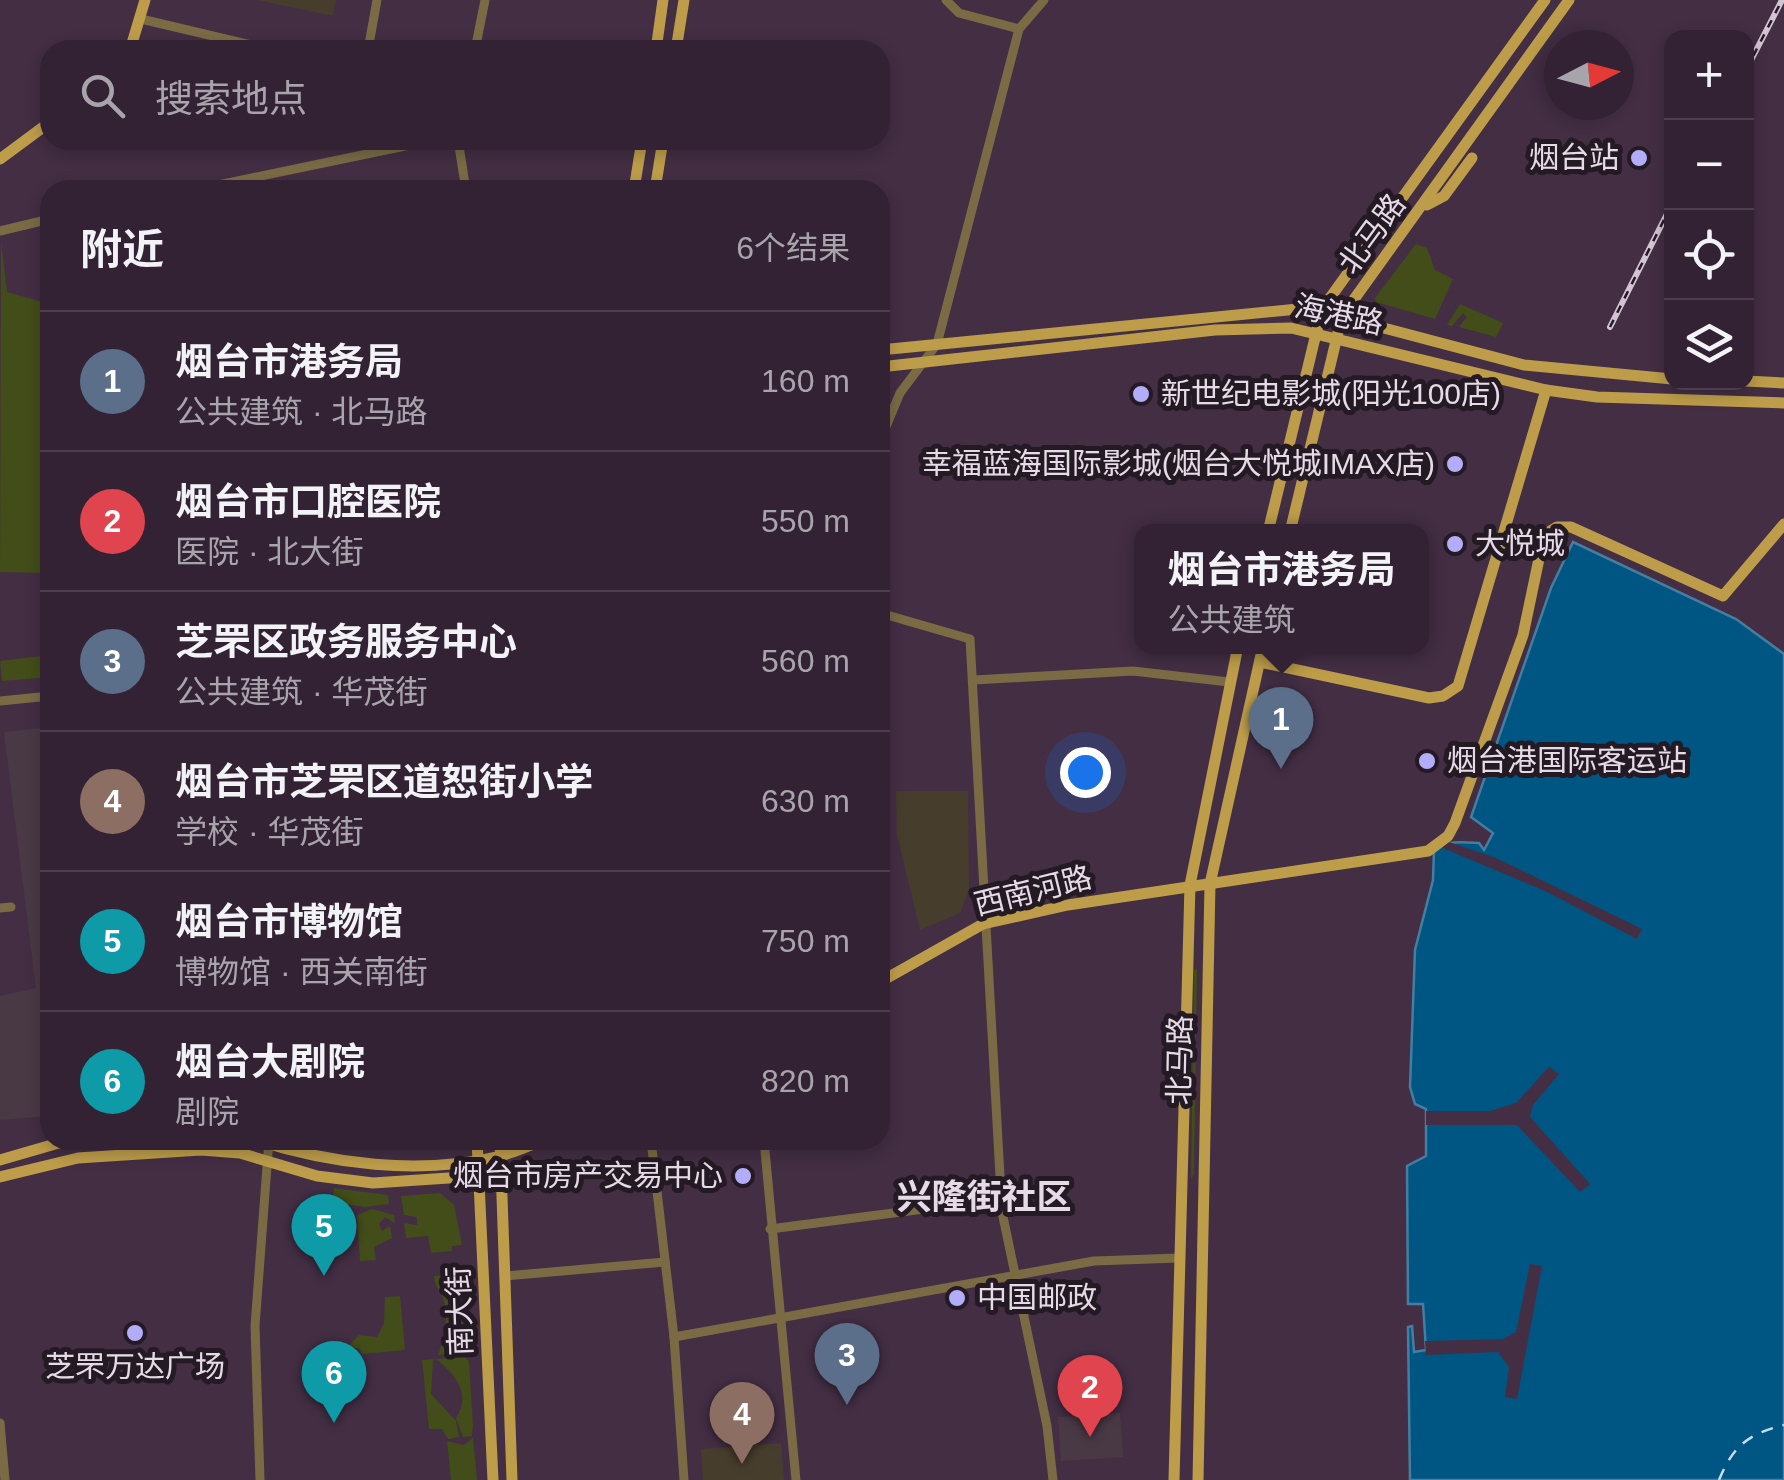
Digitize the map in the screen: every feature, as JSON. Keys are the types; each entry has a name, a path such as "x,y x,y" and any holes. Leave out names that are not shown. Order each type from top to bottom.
{"main road":[{"path":"134,40 144,0"},
{"path":"657,40 663,0"},
{"path":"678,40 684,0"},
{"name":"北马路","path":"1270,524 1322,308 1545,0"},
{"name":"北马路","path":"1292,524 1342,316 1569,0"},
{"path":"0,160 40,130"},
{"path":"636,180 640,150"},
{"path":"657,180 661,150"},
{"path":"1423,207 1444,196 1472,158"},
{"name":"海港路","path":"890,349 1322,308 1524,364 1664,377"},
{"name":"海港路","path":"890,366 1274,327 1315,331 1546,390 1784,404"},
{"path":"1754,381 1784,382"},
{"path":"1260,662 1429,698 1443,696 1458,686 1546,390"},
{"name":"西南河路","path":"890,976 983,924 1190,885 1418,854 1448,836 1528,620 1540,542 1552,530 1563,526 1586,533 1723,596 1784,524"},
{"name":"北马路","path":"1174,1480 1190,885 1236,654"},
{"name":"北马路","path":"1198,1480 1210,884 1262,654"},
{"path":"0,1160 40,1148"},
{"path":"0,1178 58,1161 166,1150 240,1152 269,1164 373,1183 480,1176 500,1156"},
{"path":"298,1150 342,1162 479,1160 518,1150"},
{"name":"南大街","path":"478,1150 492,1480"},
{"name":"南大街","path":"500,1150 512,1480"}],"street":[{"path":"370,40 377,0"},
{"path":"477,40 485,0"},
{"path":"946,0 959,12 1019,29"},
{"path":"890,417 900,393 937,344 1019,29 1044,0"},
{"path":"141,19 230,40"},
{"path":"242,180 386,150"},
{"path":"460,150 464,180"},
{"path":"0,231 40,221"},
{"path":"890,616 970,639 1001,1199 1013,1276 1047,1426 1053,1480"},
{"path":"974,680 1133,672 1229,682"},
{"path":"0,701 40,697"},
{"path":"260,1480 255,1326 269,1150"},
{"path":"652,1150 674,1337 684,1480"},
{"path":"765,1150 796,1480"},
{"path":"770,1229 1001,1199"},
{"path":"674,1337 1094,1260 1180,1258"},
{"path":"504,1276 666,1262"},
{"path":"0,1423 5,1480"}],"shaded area":[{"path":"257,0 336,0 333,16"},
{"path":"40,728 40,1117 0,1120 0,996 36,988 4,732"},
{"path":"896,791 968,791 969,890 960,913 920,930 897,835"},
{"path":"1120,1413 1123,1457 1061,1461 1058,1417"},
{"path":"781,1443 784,1480 703,1480 701,1449"}],"green space":[{"path":"1,241 7,292 40,301 40,573 0,572"},
{"path":"1416,244 1427,248 1435,270 1453,279 1435,319 1376,302 1375,298"},
{"path":"1460,304 1503,323 1496,337 1459,327 1467,317 1463,313 1452,326 1447,325"},
{"path":"40,656 40,678 2,681 0,661"},
{"path":"1197,969 1194,1174 1191,1179 1194,970"},
{"path":"334,1188 388,1195 389,1204 365,1207 332,1202"},
{"path":"440,1193 454,1205 462,1245 452,1246 452,1251 431,1253 428,1236 406,1238 404,1223 417,1225 417,1217 404,1215 401,1196"},
{"path":"372,1209 394,1215 395,1223 385,1217 379,1224 382,1231 390,1226 392,1238 374,1247 376,1260 360,1261 357,1215"},
{"path":"457,1274 465,1344 458,1353 438,1355 446,1312 434,1276"},
{"path":"400,1296 405,1350 362,1354 359,1348 344,1350 359,1335 377,1337 384,1323 385,1297"},
{"path":"463,1356 469,1361 473,1426 472,1436 463,1437 456,1418 462,1393 449,1371 436,1359"},
{"path":"433,1359 431,1394 456,1421 459,1437 448,1439 442,1429 429,1429 422,1360"},
{"path":"473,1438 477,1480 451,1480 447,1441 464,1445"}],"water":[{"path":"1573,542 1736,619 1784,654 1784,1480 1410,1480 1408,1327 1412,1326 1414,1352 1426,1350 1423,1304 1408,1304 1407,1166 1426,1156 1426,1109 1415,1104 1410,1087 1415,950 1433,880 1434,850 1461,842 1479,843 1484,850 1493,833 1471,817 1551,588"}],"pier":[{"path":"1449,842 1496,858 1642,929 1637,939 1545,891 1438,846"},
{"path":"1549,1067 1559,1074 1533,1105 1530,1117 1590,1184 1580,1192 1517,1125 1426,1125 1426,1111 1490,1111 1516,1103"},
{"path":"1530,1264 1542,1266 1517,1399 1505,1397 1509,1367 1498,1352 1426,1355 1425,1341 1503,1339 1516,1332"}],"ferry route":[{"path":"1719,1480 1743,1443 1784,1425"}],"railway":[{"path":"1754,54 1782,0"},
{"path":"1610,327 1669,210"}],"place":[{"name":"烟台站","path":"1639,158"},
{"name":"新世纪电影城(阳光100店)","path":"1141,394"},
{"name":"幸福蓝海国际影城(烟台大悦城IMAX店)","path":"1455,464"},
{"name":"大悦城","path":"1455,544"},
{"name":"烟台港国际客运站","path":"1427,761"},
{"name":"烟台市港务局","path":"1281,769"},
{"name":"烟台市房产交易中心","path":"743,1176"},
{"name":"烟台市博物馆","path":"324,1276"},
{"name":"中国邮政","path":"957,1298"},
{"name":"芝罘万达广场","path":"135,1333"},
{"name":"芝罘区政务服务中心","path":"847,1405"},
{"name":"烟台大剧院","path":"334,1423"},
{"name":"烟台市口腔医院","path":"1090,1437"},
{"name":"烟台市芝罘区道恕街小学","path":"742,1464"}],"district":[{"name":"兴隆街社区","path":"984,1197"}]}
